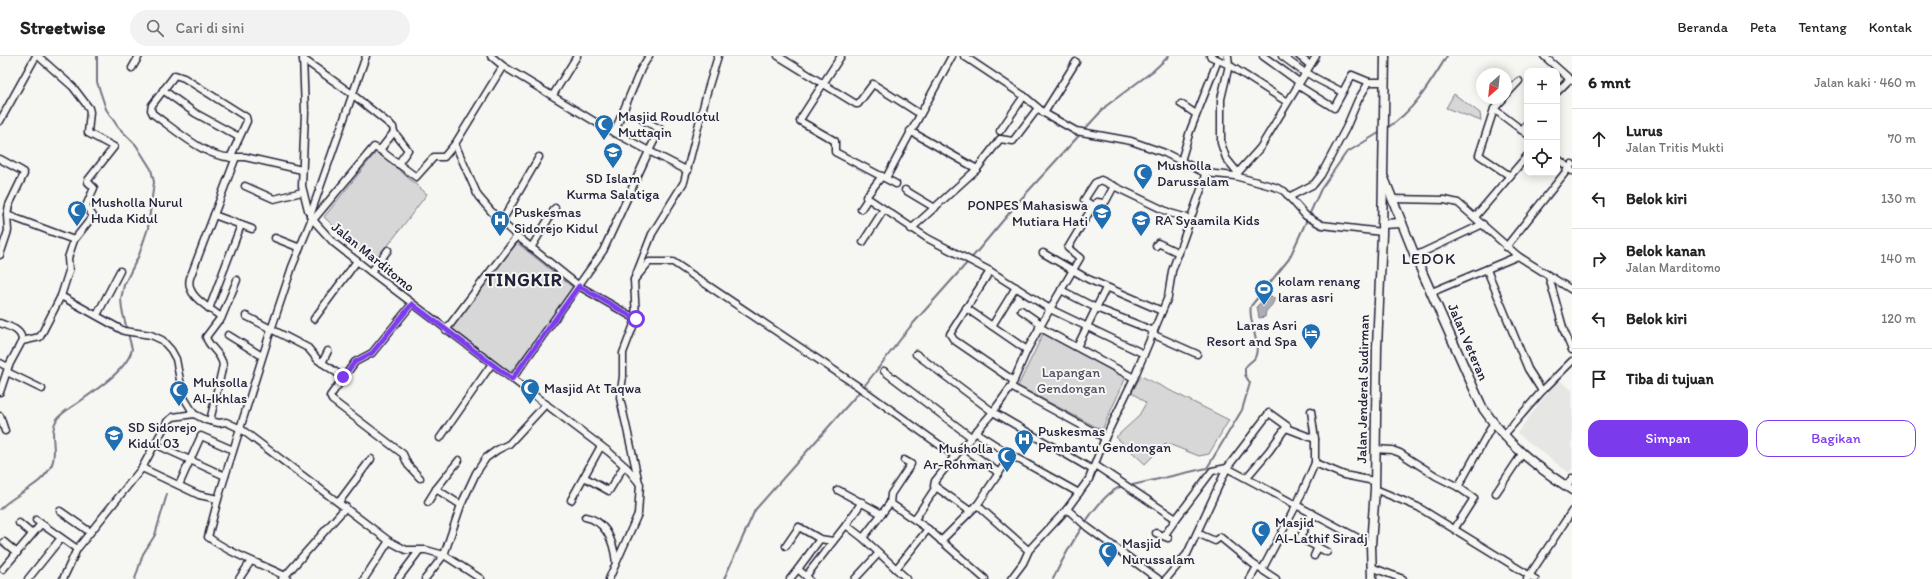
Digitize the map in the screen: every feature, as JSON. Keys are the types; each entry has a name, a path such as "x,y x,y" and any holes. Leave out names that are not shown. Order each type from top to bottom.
{"main road":[{"name":"Jalan Jenderal Sudirman","path":"1372,579 1371,544 1382,228 1385,56"},
{"name":"Jalan Veteran","path":"1382,174 1415,256 1482,407 1503,436 1522,454 1540,469 1569,488"},
{"path":"1382,228 1402,223"}],"street":[{"path":"0,121 37,56 73,87 89,108 88,133 114,147 88,180 94,188 86,207 93,216 74,240 68,258 68,271 61,296 40,337 22,341"},
{"path":"132,68 139,56"},
{"path":"346,507 285,578 243,558 208,537 218,499 241,429 262,356 312,218 352,94 366,56"},
{"path":"491,56 503,66 614,133 688,171"},
{"path":"553,95 577,56"},
{"path":"614,133 641,69 649,56"},
{"path":"609,579 638,514 640,484 620,398 624,376 623,353 636,319 634,280 652,234 680,191 688,171 707,92 718,56"},
{"path":"778,56 823,82 857,105 874,84 920,114"},
{"path":"841,56 823,82 800,121 834,140 835,152 896,184"},
{"path":"861,209 867,200 868,194 884,177 952,56"},
{"path":"964,56 1024,96 1044,113 1076,131 1132,141 1181,161 1205,173 1237,175 1275,187 1289,197 1306,216 1313,221 1328,227 1382,228"},
{"path":"1210,56 1229,65 1286,102"},
{"path":"1228,56 1229,65 1221,99 1221,143 1226,158 1237,175"},
{"path":"1263,56 1298,84 1334,108 1352,75 1369,82 1384,82"},
{"path":"1282,56 1319,82 1325,82 1342,92"},
{"path":"1299,56 1310,65"},
{"path":"1237,175 1260,148 1286,102 1316,56"},
{"path":"1544,56 1571,80 1560,89"},
{"path":"303,57 393,127 394,132 408,150 398,164"},
{"name":"Jalan Marditomo","path":"303,57 305,112 302,192 312,218 334,243 491,365 546,404 601,446 624,466 640,484"},
{"path":"1181,161 1196,114 1218,60"},
{"path":"1044,113 1076,62"},
{"path":"312,218 374,146 417,176 434,157 444,158 455,144 503,66"},
{"path":"221,319 220,316 209,309 189,290 188,284 214,214 233,158 239,137 247,122 246,117 184,78 175,75 152,105 153,114 206,151 218,156 233,158 245,157 302,170"},
{"path":"1512,89 1519,81"},
{"path":"1289,197 1309,186 1321,175 1346,128 1358,100 1369,82"},
{"path":"163,90 195,113 239,137"},
{"path":"1000,131 1024,96"},
{"path":"1180,104 1196,114"},
{"path":"1499,104 1494,109 1479,155 1510,176"},
{"path":"911,229 977,169 1000,139 1013,140 1038,108"},
{"path":"1494,109 1524,132"},
{"path":"512,379 603,251 660,129 643,120"},
{"path":"1521,130 1524,127"},
{"path":"910,131 977,169"},
{"path":"380,150 394,132"},
{"path":"455,144 478,196 517,236 579,286 636,319"},
{"path":"502,221 539,157"},
{"path":"0,159 22,171 24,174 9,204 7,215 8,231 0,255"},
{"path":"1475,217 1524,160"},
{"path":"1506,246 1571,168 1560,160"},
{"path":"1011,579 1023,562 1028,550 1079,493 1094,467 1105,438 1134,378 1162,311 1169,292 1171,276 1205,173"},
{"path":"1092,206 1084,200 1095,183 1101,180 1170,213 1191,219"},
{"path":"245,186 274,199 302,192"},
{"path":"970,511 936,488 934,486 935,481 993,412 1013,384 1027,350 1080,258 1068,248 1092,206 1097,202 1104,203 1114,186"},
{"path":"905,190 934,208"},
{"path":"1392,199 1451,200 1462,206 1518,256 1549,277 1572,290"},
{"path":"867,200 911,229 990,271 1050,309 1086,328 1144,354"},
{"path":"531,248 555,208"},
{"path":"863,242 883,211"},
{"path":"214,214 252,229"},
{"path":"7,215 74,240"},
{"path":"209,309 241,224"},
{"path":"1415,256 1483,224"},
{"path":"446,330 517,236"},
{"path":"275,238 300,248"},
{"path":"1156,246 1158,244 1179,253"},
{"path":"371,272 388,250"},
{"path":"1043,253 1106,288 1162,311"},
{"path":"1432,292 1518,256"},
{"path":"314,319 357,261"},
{"path":"634,280 649,262 673,262 859,387 955,456"},
{"path":"1487,270 1528,369 1542,391"},
{"path":"97,315 120,271"},
{"path":"990,271 951,330 951,337 1013,384 1105,438"},
{"path":"1549,277 1564,331 1572,350"},
{"path":"210,421 223,365 222,359 207,341 206,337 207,333 221,319 238,280"},
{"path":"992,326 1016,287"},
{"path":"1077,347 1106,288"},
{"path":"1061,290 1096,308 1153,332 1197,354"},
{"path":"61,296 128,332 151,335 162,340 171,350 176,360 183,396 194,414"},
{"path":"412,304 372,353 355,362 331,394 332,400 404,454 408,465 420,478"},
{"path":"966,308 1027,350"},
{"path":"1021,310 1040,326 1134,378"},
{"path":"246,316 308,348 322,363 343,377"},
{"path":"0,323 18,331 22,337 22,341 8,369 0,392"},
{"path":"228,336 262,356"},
{"path":"322,363 328,351"},
{"path":"916,354 993,412 1094,467 1176,519"},
{"path":"1503,436 1542,391 1572,361"},
{"path":"0,363 42,389"},
{"path":"440,438 491,365"},
{"path":"884,372 973,434 1079,493"},
{"path":"425,579 444,555 461,505 476,473 486,458 509,444 546,404"},
{"path":"1250,579 1260,568 1297,504 1315,463 1315,439 1311,411"},
{"path":"1166,579 1187,554 1227,468 1269,413 1287,426 1286,428 1315,439"},
{"path":"63,579 77,549 142,468 167,422 173,417 194,414 210,421 226,422 241,429 389,541 406,550 426,550 444,555 481,579"},
{"path":"0,416 5,431"},
{"path":"1458,487 1493,424"},
{"path":"1247,477 1286,428"},
{"path":"179,485 201,436 234,450"},
{"path":"155,444 225,476"},
{"path":"571,500 601,446"},
{"path":"963,447 999,473"},
{"path":"1375,449 1392,450 1400,453 1474,498 1455,528"},
{"path":"1496,493 1522,454"},
{"path":"941,541 977,505 1011,455"},
{"path":"339,502 371,459"},
{"path":"428,502 436,489 459,460"},
{"path":"863,538 890,503 891,494 911,464 904,460"},
{"path":"1315,463 1374,485 1418,507 1455,528 1528,577 1535,579"},
{"path":"584,477 609,491 624,466"},
{"path":"142,468 200,495 218,499"},
{"path":"1156,533 1166,537 1176,519 1212,471 1227,468 1247,477 1371,544"},
{"path":"1569,488 1572,478"},
{"path":"915,519 936,488"},
{"path":"436,489 461,505"},
{"path":"838,490 882,514"},
{"path":"798,569 808,578 862,502"},
{"path":"890,503 928,529 985,579"},
{"path":"977,505 1028,550"},
{"path":"1066,509 1087,528 1158,579"},
{"path":"60,511 90,532"},
{"path":"1528,577 1572,511"},
{"path":"1296,544 1312,513"},
{"path":"586,517 593,519 609,532 614,546 616,563"},
{"path":"3,569 32,534 39,522 77,549"},
{"path":"19,523 32,534"},
{"path":"846,526 863,538 907,579"},
{"path":"786,546 798,527 820,539 833,541"},
{"path":"896,569 928,529"},
{"path":"1197,533 1215,541 1220,537 1276,579"},
{"path":"28,579 61,538"},
{"path":"1300,538 1327,552"},
{"path":"790,579 820,539"},
{"path":"364,579 389,541"},
{"path":"4,542 17,553"},
{"path":"1314,556 1318,548"},
{"path":"398,579 419,551"},
{"path":"855,579 879,553"},
{"path":"239,579 251,561"},
{"path":"1371,567 1403,579"}],"shaded area":[{"name":"kolam renang laras asri","path":"1269,295 1274,298 1273,303 1266,311 1265,317 1259,318 1257,306"},
{"path":"1558,379 1572,390 1572,469 1569,473 1517,433"}],"green space":[{"path":"1454,94 1480,113 1481,121 1446,108"},
{"path":"377,151 427,194 374,264 324,217"},
{"path":"517,243 575,289 509,374 450,328"},
{"name":"Lapangan Gendongan","path":"1044,332 1127,375 1102,430 1018,386"},
{"path":"1141,376 1229,420 1209,454 1199,456 1166,443 1145,464 1116,437 1138,417 1146,403 1132,392"}],"waterway":[{"path":"0,509 13,498 36,484 48,472 54,458 54,424 59,416 118,372 129,357 132,349 122,310 121,299 124,285 139,255 148,228 154,182 151,169 136,145 118,127 106,109 97,82 97,56"},
{"path":"724,579 755,510 862,389 910,327 975,254 1021,199 1106,106 1153,71 1169,56"},
{"path":"1387,128 1414,105 1447,56"},
{"path":"1128,486 1207,468 1242,410 1250,383 1245,375 1245,368 1254,359 1257,347 1250,312 1251,306 1289,259 1321,189 1346,153 1382,131"},
{"path":"1053,579 1073,541 1093,512 1113,491 1123,486"},
{"path":"135,579 143,554 155,535 167,494"}],"place":[{"name":"Masjid Roudlotul Muttaqin","path":"604,141"},
{"name":"SD Islam Kurma Salatiga","path":"613,169"},
{"name":"Musholla Darussalam","path":"1143,190"},
{"name":"Musholla Nurul Huda Kidul","path":"77,227"},
{"name":"PONPES Mahasiswa Mutiara Hati","path":"1102,230"},
{"name":"Puskesmas Sidorejo Kidul","path":"500,237"},
{"name":"RA Syaamila Kids","path":"1141,237"},
{"name":"kolam renang laras asri","path":"1264,306"},
{"name":"Laras Asri Resort and Spa","path":"1311,350"},
{"name":"Masjid At Taqwa","path":"530,405"},
{"name":"Muhsolla Al-Ikhlas","path":"179,407"},
{"name":"SD Sidorejo Kidul 03","path":"114,452"},
{"name":"Puskesmas Pembantu Gendongan","path":"1024,456"},
{"name":"Musholla Ar-Rohman","path":"1007,473"},
{"name":"Masjid Al-Lathif Siradj","path":"1261,547"},
{"name":"Masjid Nurussalam","path":"1108,568"}],"district":[{"name":"LEDOK","path":"1429,258"},
{"name":"TINGKIR","path":"524,280"}],"route":[{"path":"343,377 355,362 372,353 412,304 491,365 512,379 579,286 636,319"}]}
